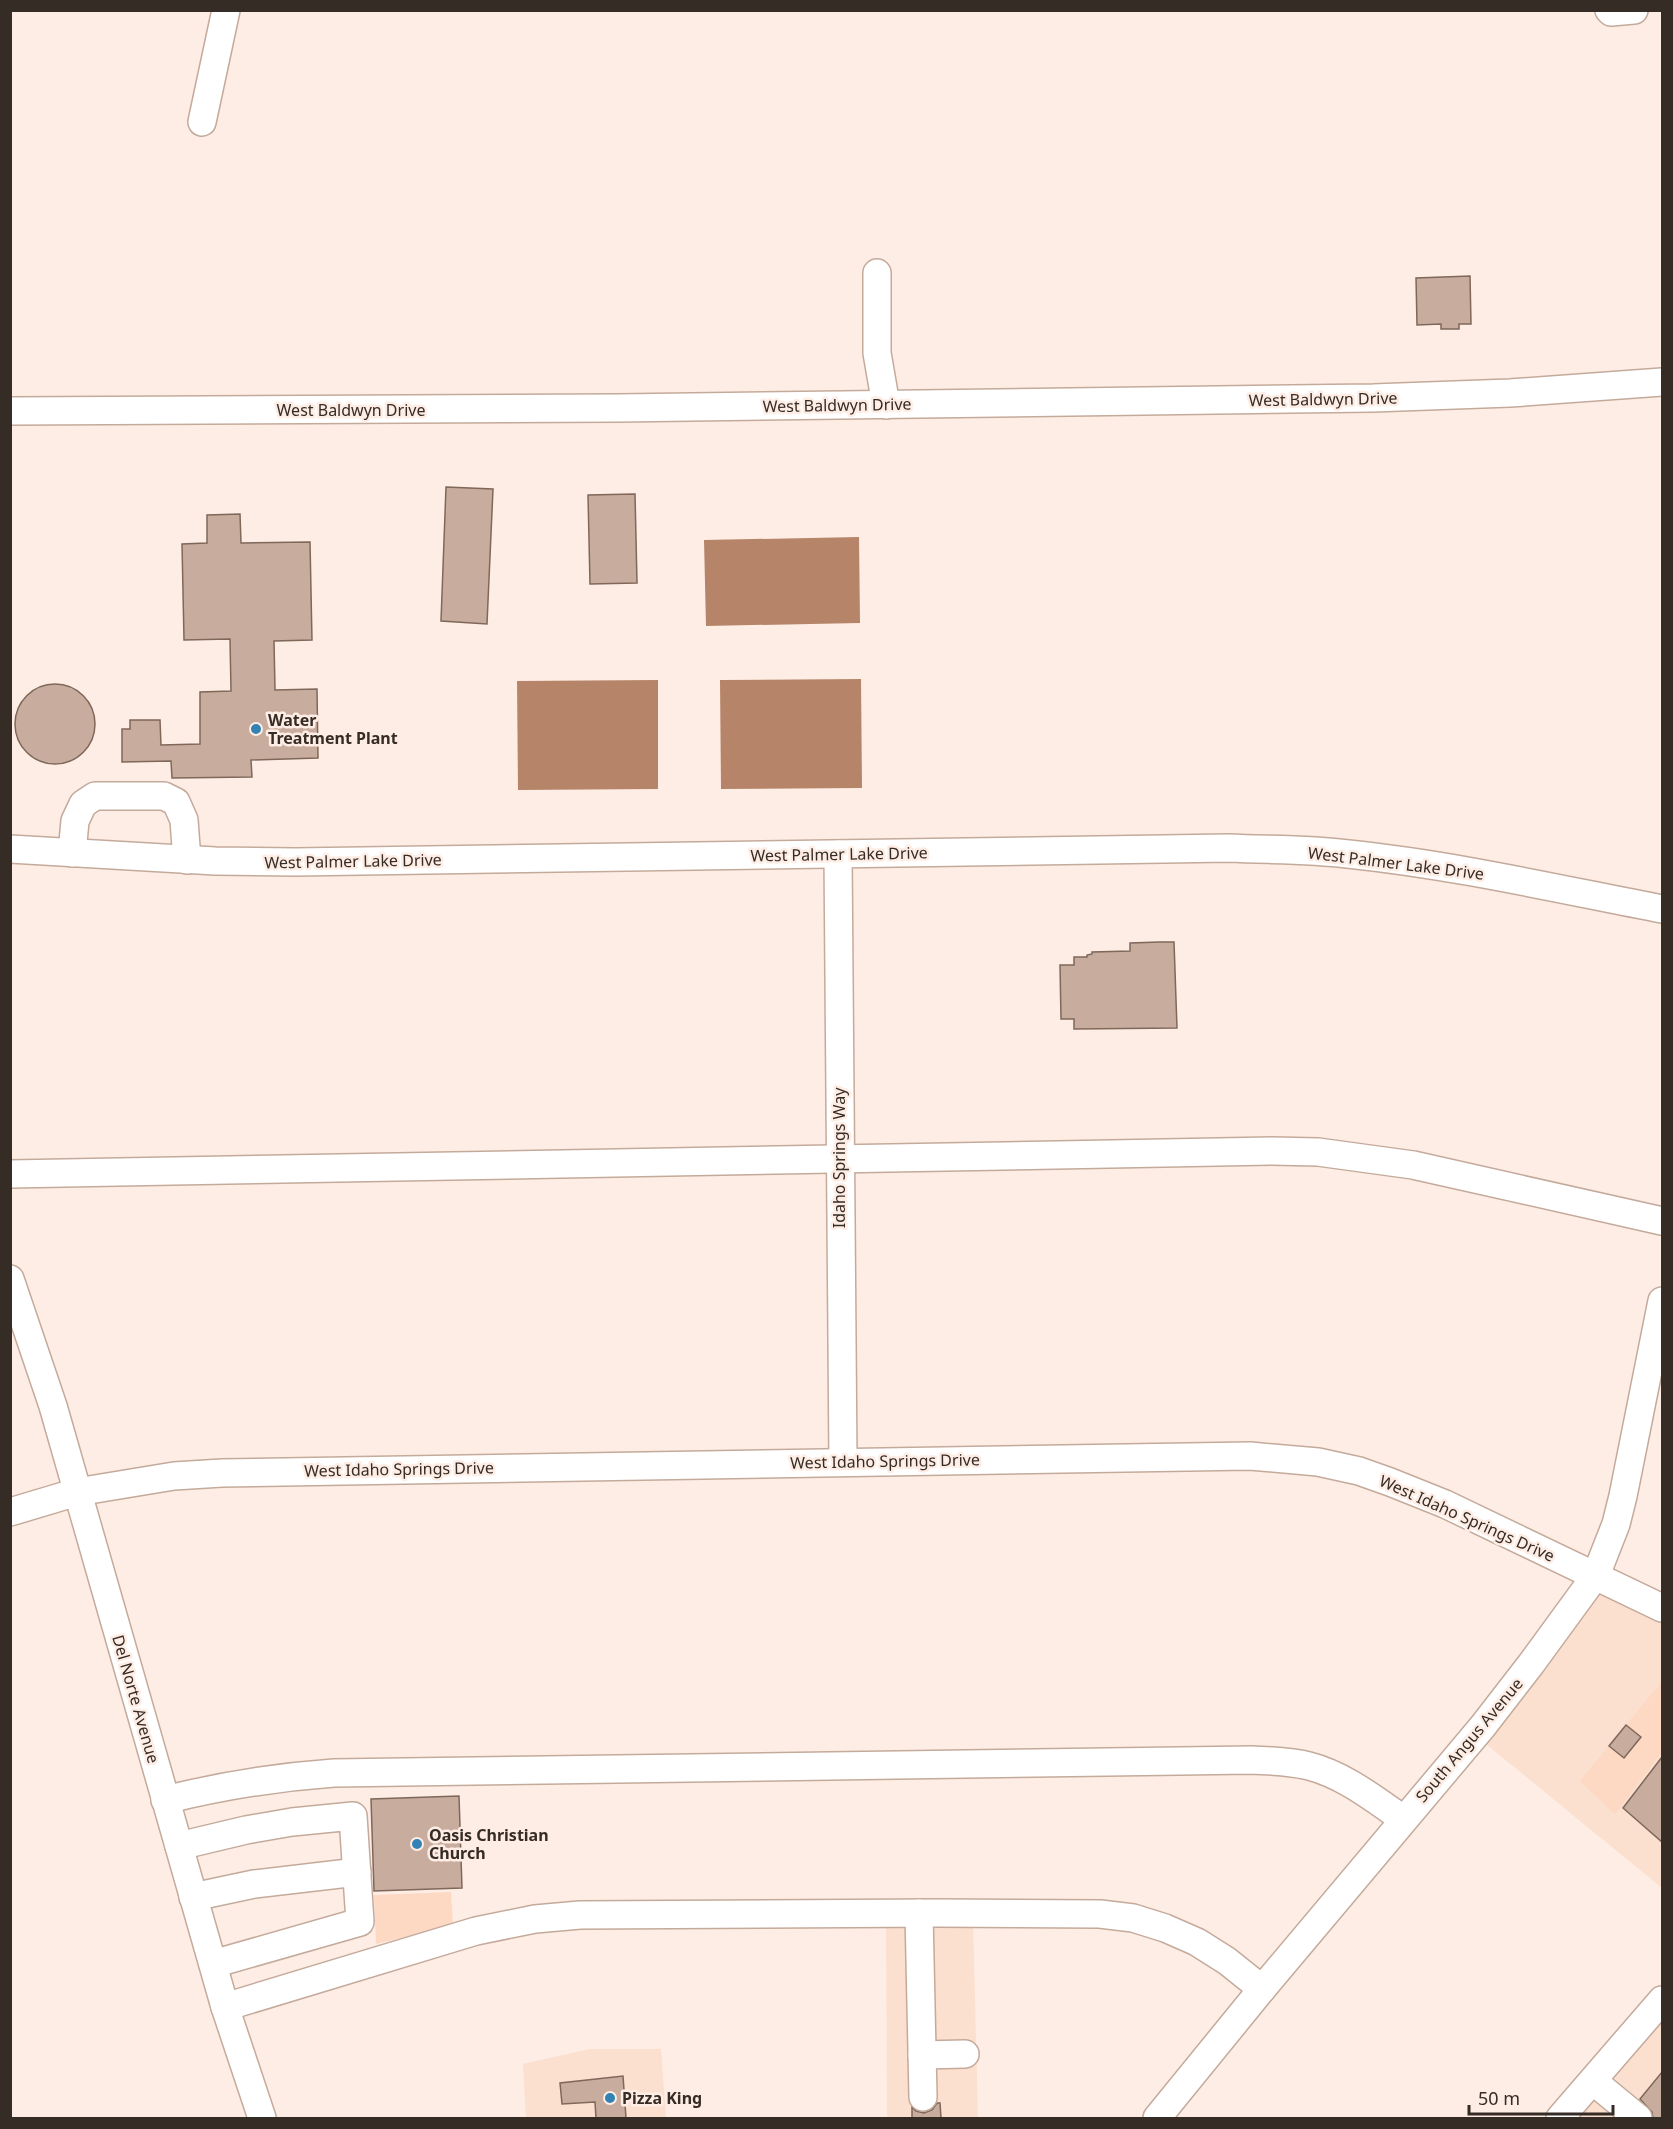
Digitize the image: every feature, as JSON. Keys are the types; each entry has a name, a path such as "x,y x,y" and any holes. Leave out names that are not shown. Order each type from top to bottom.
{"street":[{"path":"202,122 226,10"},
{"path":"1609,10 1611,12 1634,10"},
{"path":"877,273 877,353 886,405"},
{"name":"West Baldwyn Drive","path":"10,411 607,408 1372,398 1510,393 1662,382"},
{"path":"72,853 75,821 83,804 94,796 164,796 176,802 184,820 187,860"},
{"name":"West Palmer Lake Drive","path":"10,849 187,860 296,862 1229,848 1346,854 1444,866 1662,909"},
{"name":"Idaho Springs Way","path":"838,854 843,1461"},
{"path":"10,1174 545,1163 839,1160 1260,1151 1318,1152 1413,1166 1662,1221"},
{"name":"Del Norte Avenue","path":"10,1279 53,1407 225,2007 262,2118"},
{"name":"South Angus Avenue","path":"1158,2118 1262,1989 1483,1726 1596,1575 1616,1524 1623,1496 1662,1301"},
{"name":"West Idaho Springs Drive","path":"10,1512 77,1492 174,1476 222,1473 1250,1456 1318,1462 1359,1471 1434,1499 1662,1608"},
{"path":"165,1800 211,1788 334,1773 1252,1760 1307,1765 1329,1772 1403,1819"},
{"path":"179,1846 292,1822 353,1816 360,1922 213,1964"},
{"path":"193,1897 254,1884 357,1872"},
{"path":"919,1913 922,2097"},
{"path":"225,2007 476,1931 535,1919 580,1915 1100,1914 1133,1918 1165,1928 1197,1942 1227,1961 1262,1989"},
{"path":"1560,2118 1662,2000"},
{"path":"922,2055 964,2054"},
{"path":"1593,2081 1638,2118"}],"shaded area":[{"path":"859,537 860,623 706,626 704,540"},
{"path":"861,679 862,788 721,789 720,680"},
{"path":"658,680 658,789 518,790 517,681"},
{"path":"1596,1575 1662,1608 1662,1888 1475,1735"},
{"path":"1662,1682 1662,1752 1615,1814 1580,1781 1609,1746 1624,1757 1641,1737 1626,1725"},
{"path":"451,1892 453,1925 376,1944 374,1895"},
{"path":"973,1920 978,2118 887,2118 886,1922"},
{"path":"1662,2000 1662,2118 1560,2118"},
{"path":"590,2049 661,2049 666,2118 526,2118 523,2064"}],"building":[{"path":"1470,276 1471,324 1459,324 1459,329 1441,329 1441,324 1417,325 1416,278"},
{"path":"446,487 493,489 487,624 441,621"},
{"path":"635,494 637,583 590,584 588,495"},
{"path":"240,514 241,543 310,542 312,640 274,641 275,690 317,689 318,758 251,760 252,777 172,778 171,761 122,762 122,729 130,729 130,720 160,720 161,745 200,744 200,692 231,691 230,639 184,640 182,544 207,543 207,515"},
{"path":"55,684 70,687 83,696 92,709 95,724 92,739 83,752 70,761 55,764 40,761 27,752 18,739 15,724 18,709 27,696 40,687"},
{"path":"1174,942 1177,1028 1074,1029 1074,1019 1061,1019 1060,965 1074,965 1074,957 1087,957 1092,952 1130,951 1130,943"},
{"path":"1626,1725 1641,1737 1624,1758 1609,1746"},
{"path":"1662,1757 1662,1842 1623,1808"},
{"name":"Oasis Christian Church","path":"459,1796 462,1888 374,1891 371,1799"},
{"path":"1662,2072 1662,2118 1653,2118 1652,2112 1640,2099"},
{"name":"Pizza King","path":"623,2076 626,2118 596,2118 595,2102 562,2104 560,2083"},
{"path":"937,2103 940,2103 941,2118 912,2118 912,2107 924,2113 932,2110"}],"place":[{"name":"Water Treatment Plant","path":"256,729"},
{"name":"Oasis Christian Church","path":"417,1844"},
{"name":"Pizza King","path":"610,2098"}]}
